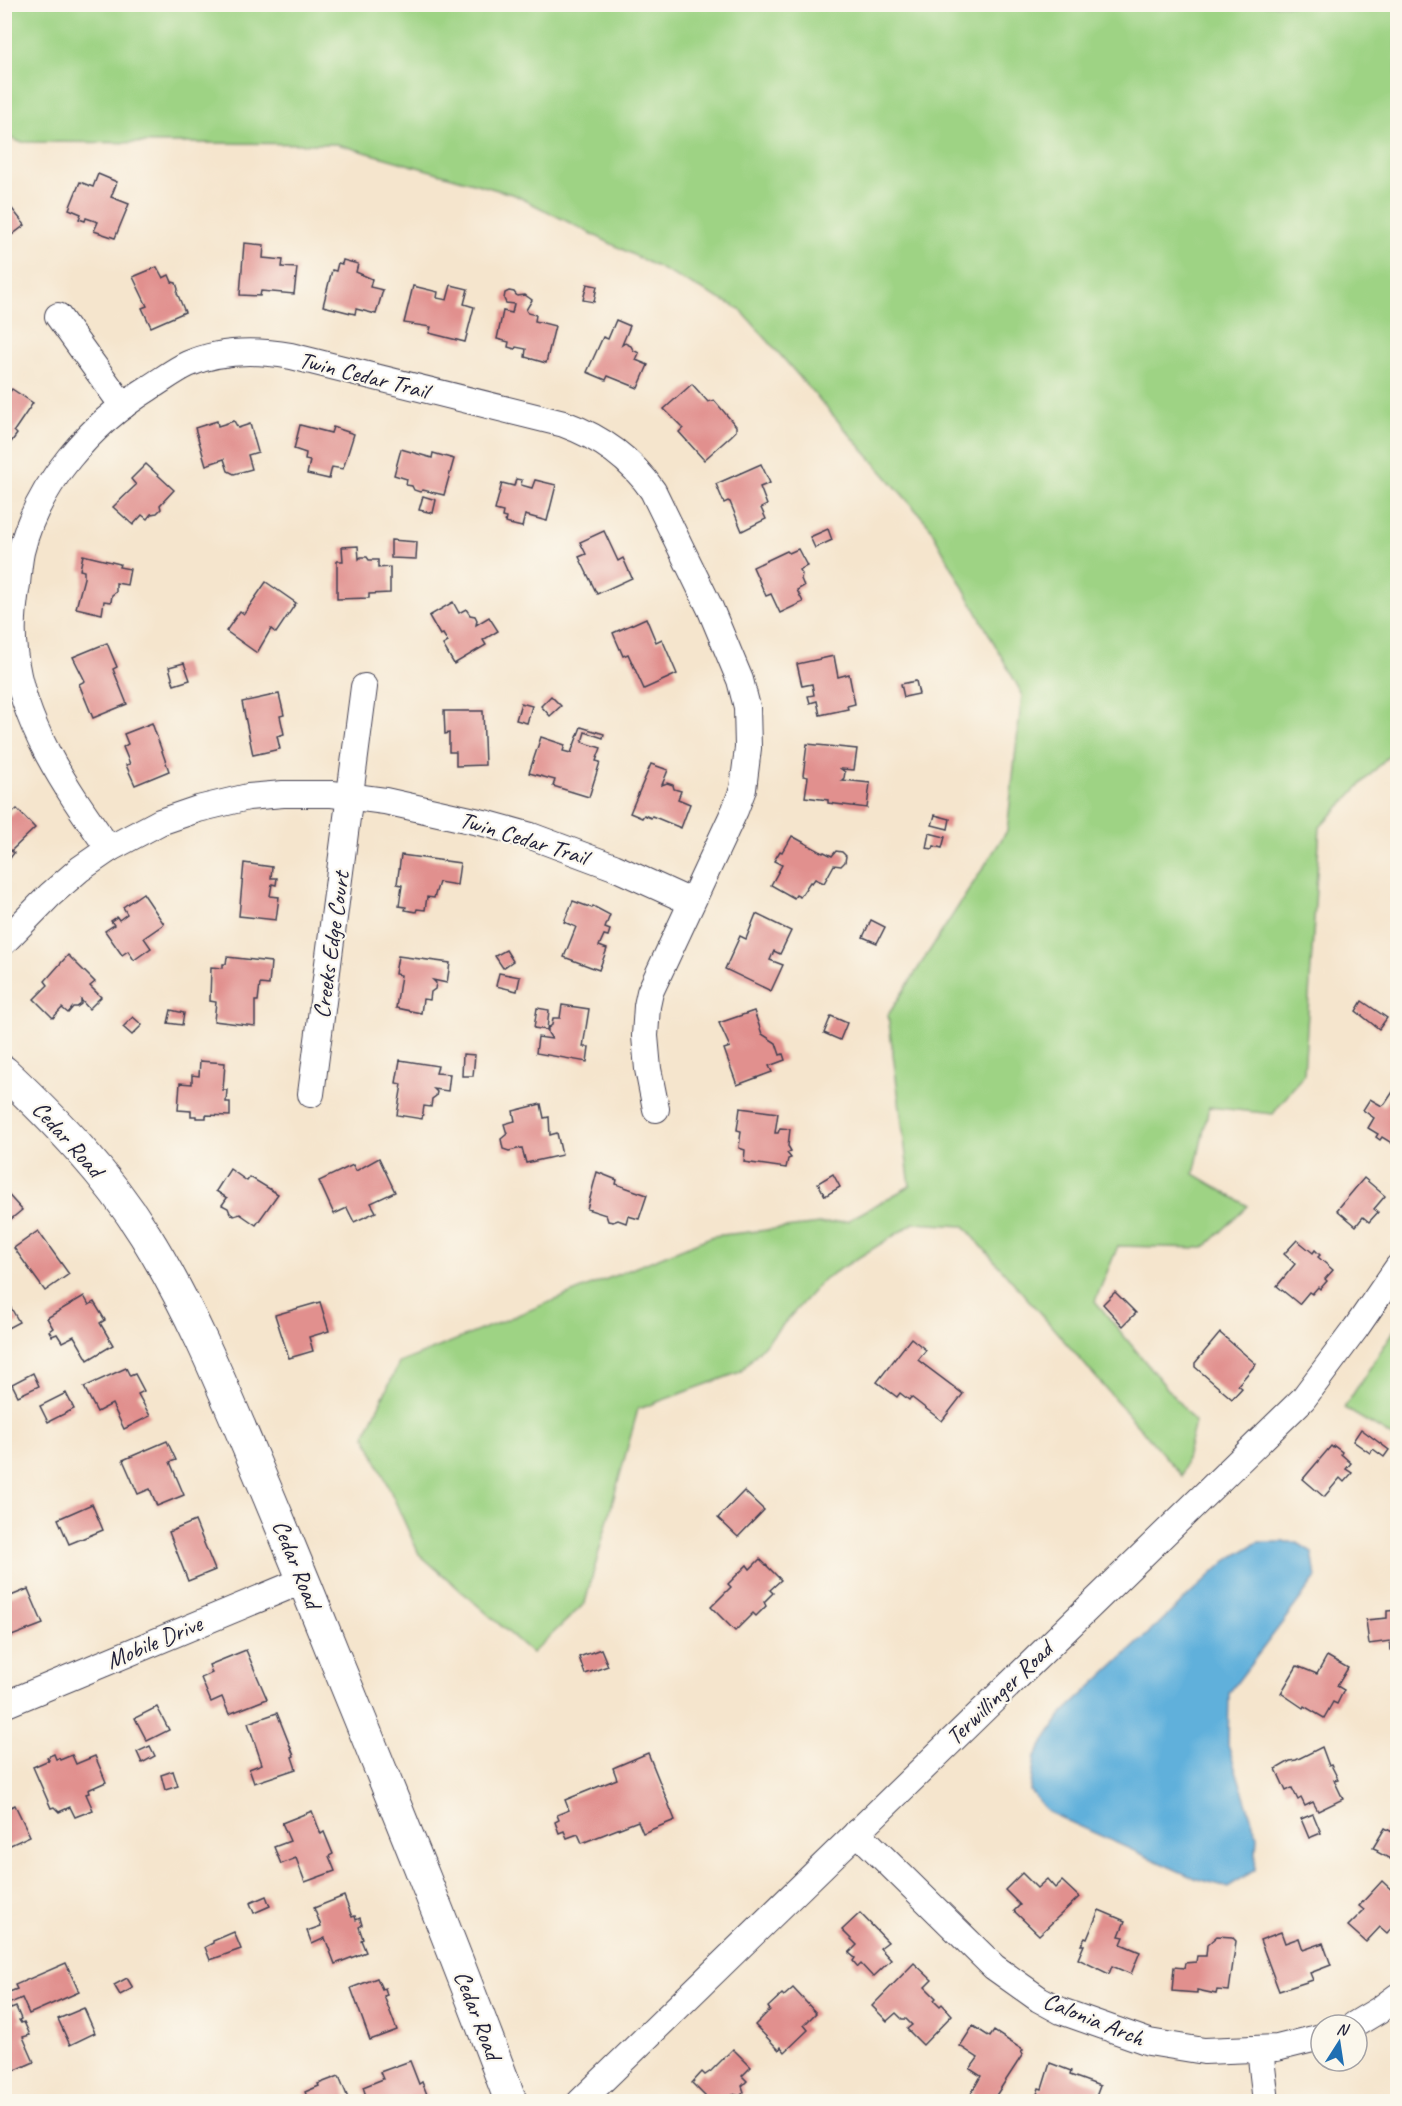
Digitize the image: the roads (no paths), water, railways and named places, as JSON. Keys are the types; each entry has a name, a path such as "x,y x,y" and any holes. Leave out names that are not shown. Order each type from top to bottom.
{"street":[{"path":"58,316 123,406"},
{"name":"Twin Cedar Trail","path":"109,849 58,771 28,713 8,615 21,551 33,518 55,477 71,454 103,422 123,406 189,364 244,351 278,354 564,424 586,432 617,452 645,480 653,492 710,608 740,680 747,707 748,748 742,789 722,840 656,978 647,1006 645,1036 648,1069 656,1109"},
{"name":"Creeks Edge Court","path":"311,1094 351,796 363,687"},
{"name":"Twin Cedar Trail","path":"4,942 50,895 80,869 109,849 160,822 198,809 248,797 283,794 351,796 437,812 531,836 614,867 691,902"},
{"name":"Cedar Road","path":"4,1072 72,1140 121,1200 178,1291 207,1349 460,1965 511,2102"},
{"name":"Terwillinger Road","path":"580,2102 1303,1399 1398,1267"},
{"name":"Mobile Drive","path":"4,1705 304,1581"},
{"name":"Calonia Arch","path":"857,1832 994,1967 1061,2011 1149,2042 1204,2051 1276,2048 1309,2040"},
{"path":"1369,2016 1398,1996"},
{"path":"1260,2049 1266,2102"}],"water":[{"path":"1258,1542 1296,1542 1312,1552 1316,1578 1229,1693 1228,1745 1257,1836 1255,1870 1228,1887 1194,1878 1048,1812 1030,1791 1035,1756 1063,1713 1226,1561"}]}
